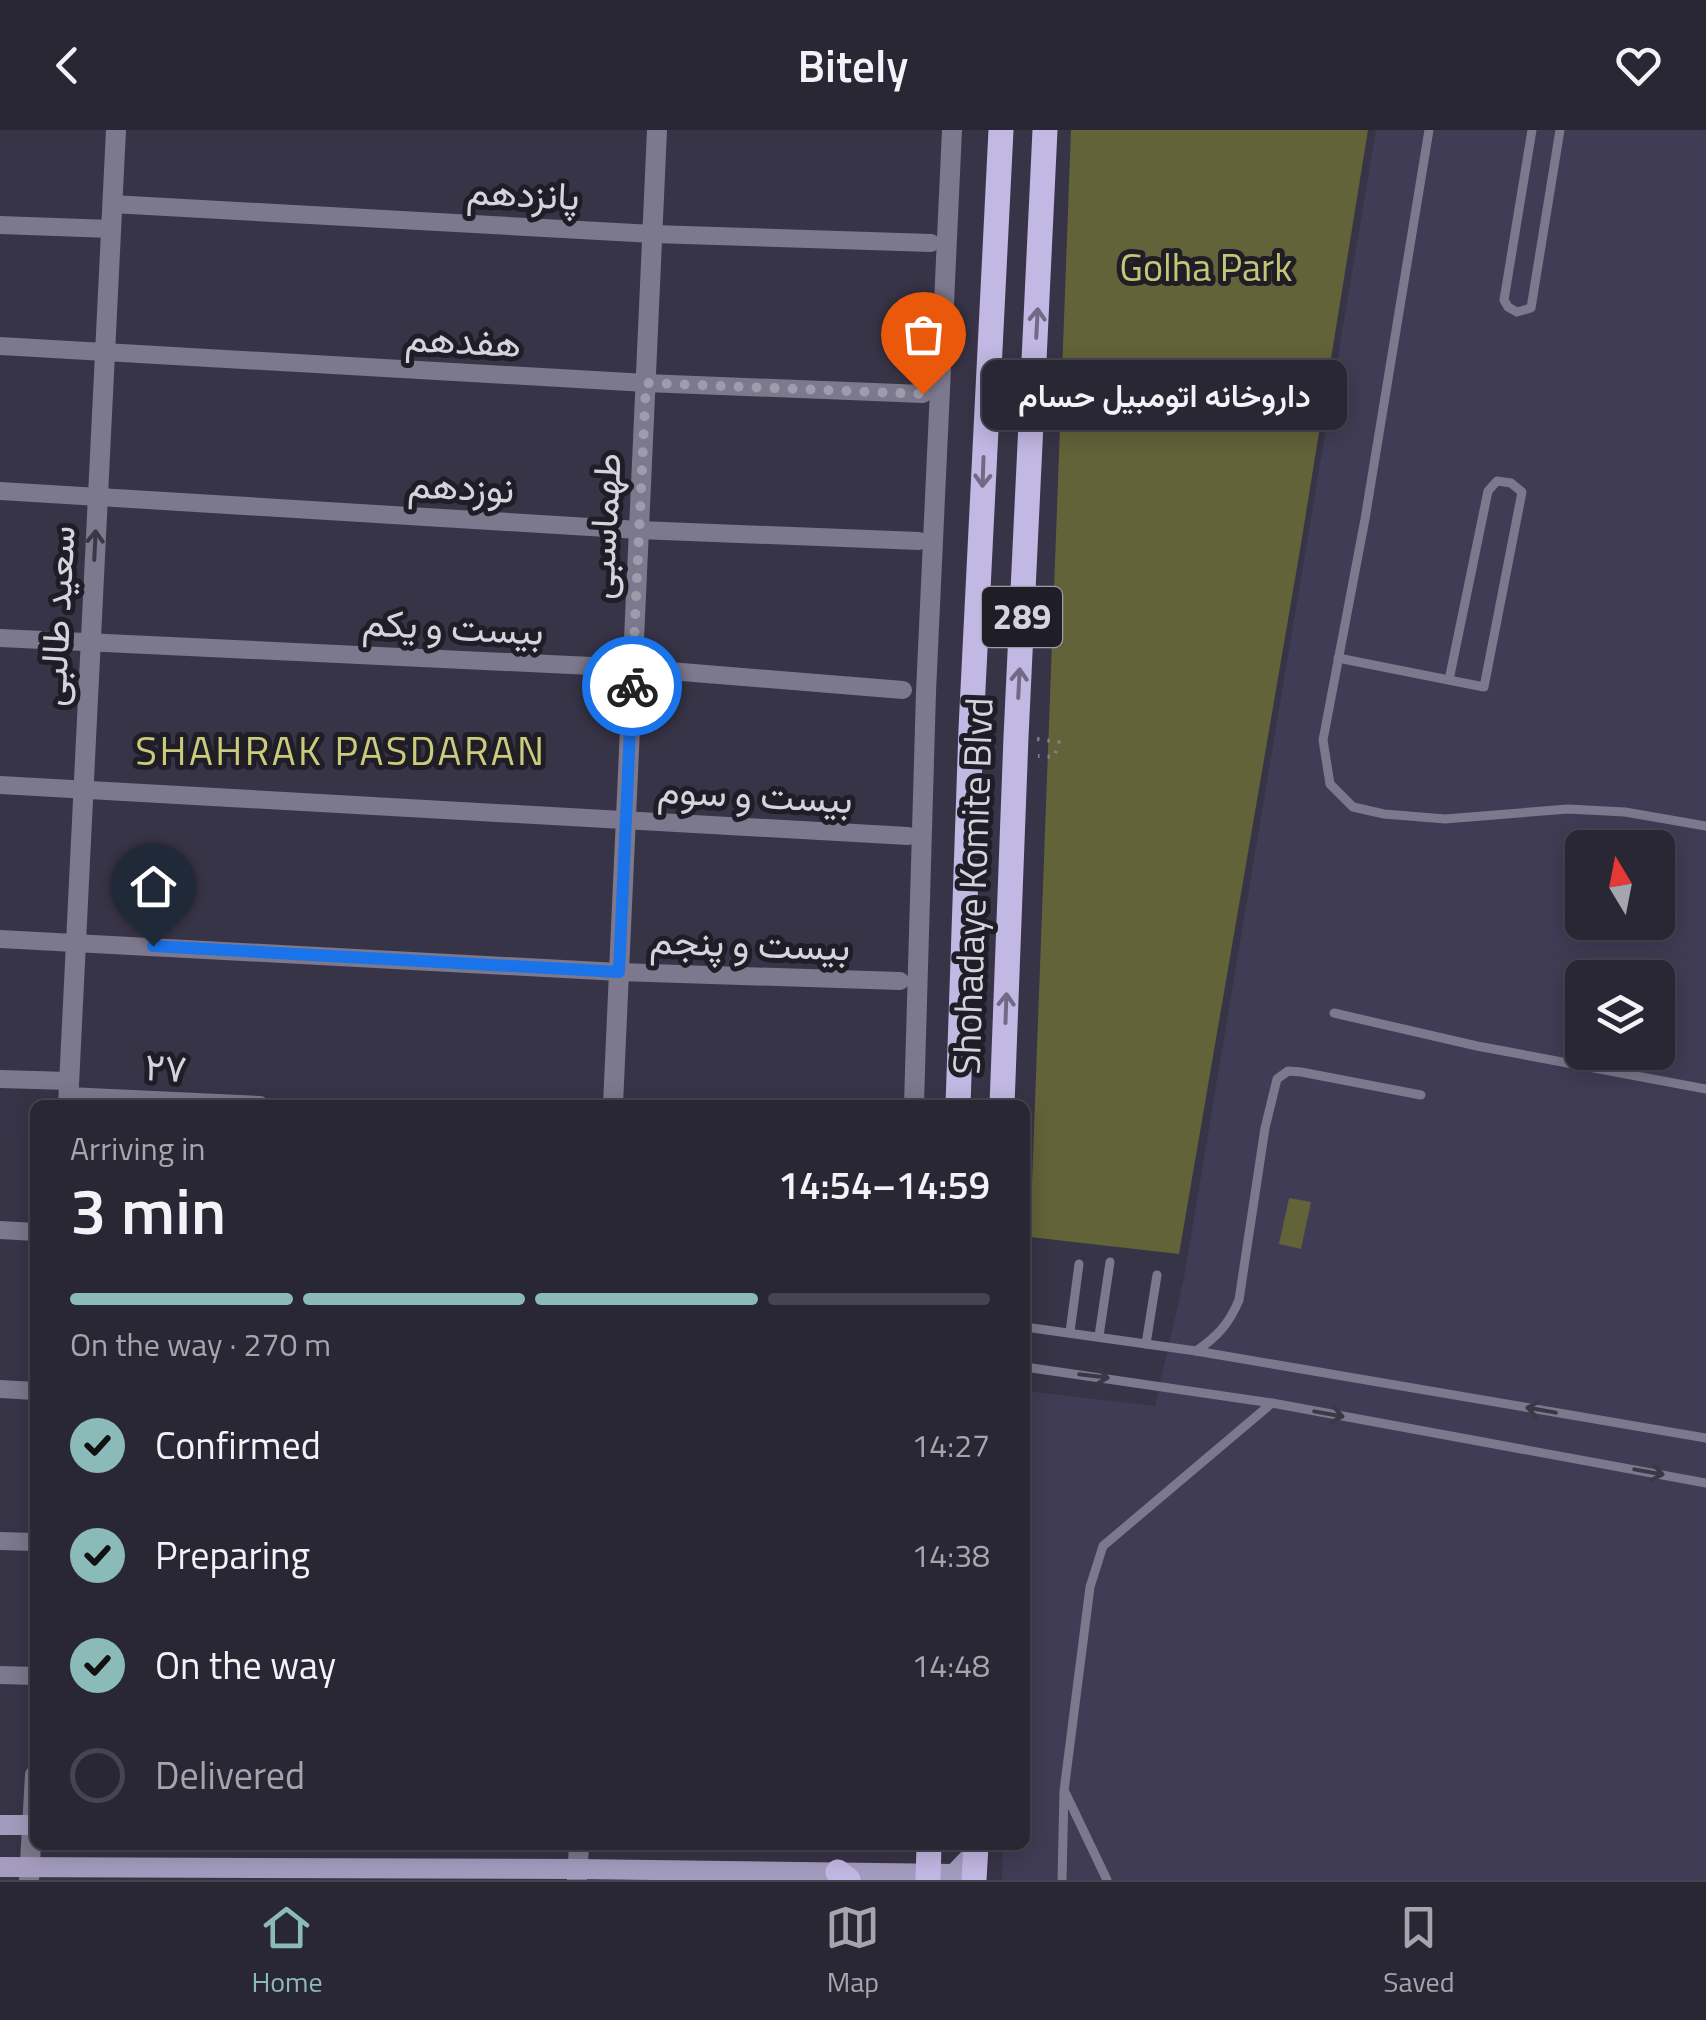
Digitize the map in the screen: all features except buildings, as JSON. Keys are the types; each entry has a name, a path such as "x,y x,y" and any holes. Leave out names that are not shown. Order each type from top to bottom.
{"main road":[{"name":"Shohadaye Komite Blvd","path":"958,1100 971,729 1001,130"},
{"name":"Shohadaye Komite Blvd","path":"1002,1100 1046,130"},
{"path":"0,1825 30,1825"},
{"path":"928,1850 928,1877"},
{"path":"0,1867 30,1874 928,1877 954,1874 971,1850"},
{"path":"973,1850 974,1880"}],"street":[{"name":"سعید طالبی","path":"68,1094 116,130"},
{"name":"طهماسبی","path":"612,1100 658,130"},
{"path":"914,1100 926,692 952,130"},
{"name":"پانزدهم","path":"112,204 653,234 931,243"},
{"path":"0,225 111,229"},
{"name":"هفدهم","path":"0,346 646,383 923,394"},
{"name":"نوزدهم","path":"0,491 639,530 919,541"},
{"name":"بیست و یکم","path":"0,638 633,668 903,690"},
{"name":"بیست و سوم","path":"0,786 908,836"},
{"name":"بیست و پنجم","path":"0,939 619,972 900,980"},
{"name":"۲۷","path":"0,1078 68,1094 173,1100"},
{"path":"0,1230 30,1232"},
{"path":"0,1389 30,1391"},
{"path":"0,1541 30,1542"},
{"path":"0,1675 30,1676"}],"lane":[{"path":"1429,130 1365,519 1323,740 1330,784 1353,807 1384,814 1445,819 1526,810 1625,812 1706,826"},
{"path":"1532,130 1504,300 1516,312 1532,308 1560,130"},
{"path":"1338,658 1448,680 1484,687 1522,492 1511,483 1497,481 1488,491 1448,680"},
{"path":"1334,1013 1476,1046 1706,1089"},
{"path":"1196,1352 1230,1320 1238,1300 1266,1128 1278,1079 1288,1071 1301,1072 1421,1094"},
{"path":"1098,1336 1110,1262"},
{"path":"1070,1332 1079,1264"},
{"path":"1146,1344 1157,1275"},
{"path":"1030,1328 1706,1438"},
{"path":"1030,1368 1272,1403 1706,1483"},
{"path":"1062,1880 1064,1790 1090,1586 1103,1546 1272,1403"},
{"path":"1064,1790 1107,1880"}],"path":[{"path":"1054,758 1059,742"}],"shaded area":[{"path":"1376,130 1706,130 1706,1880 1002,1880 1003,1850 1030,1850 1030,1392 1155,1406 1184,1278"}],"green space":[{"name":"Golha Park","path":"1071,130 1368,130 1179,1254 1030,1237"},
{"path":"1289,1198 1311,1202 1301,1249 1279,1244"}],"way so far":[{"path":"632,686 646,383 923,394"}],"place":[{"name":"داروخانه اتومبیل حسام","path":"923,394"}],"district":[{"name":"SHAHRAK PASDARAN","path":"341,751"}],"route":[{"path":"153,946 619,972 632,686"}]}
